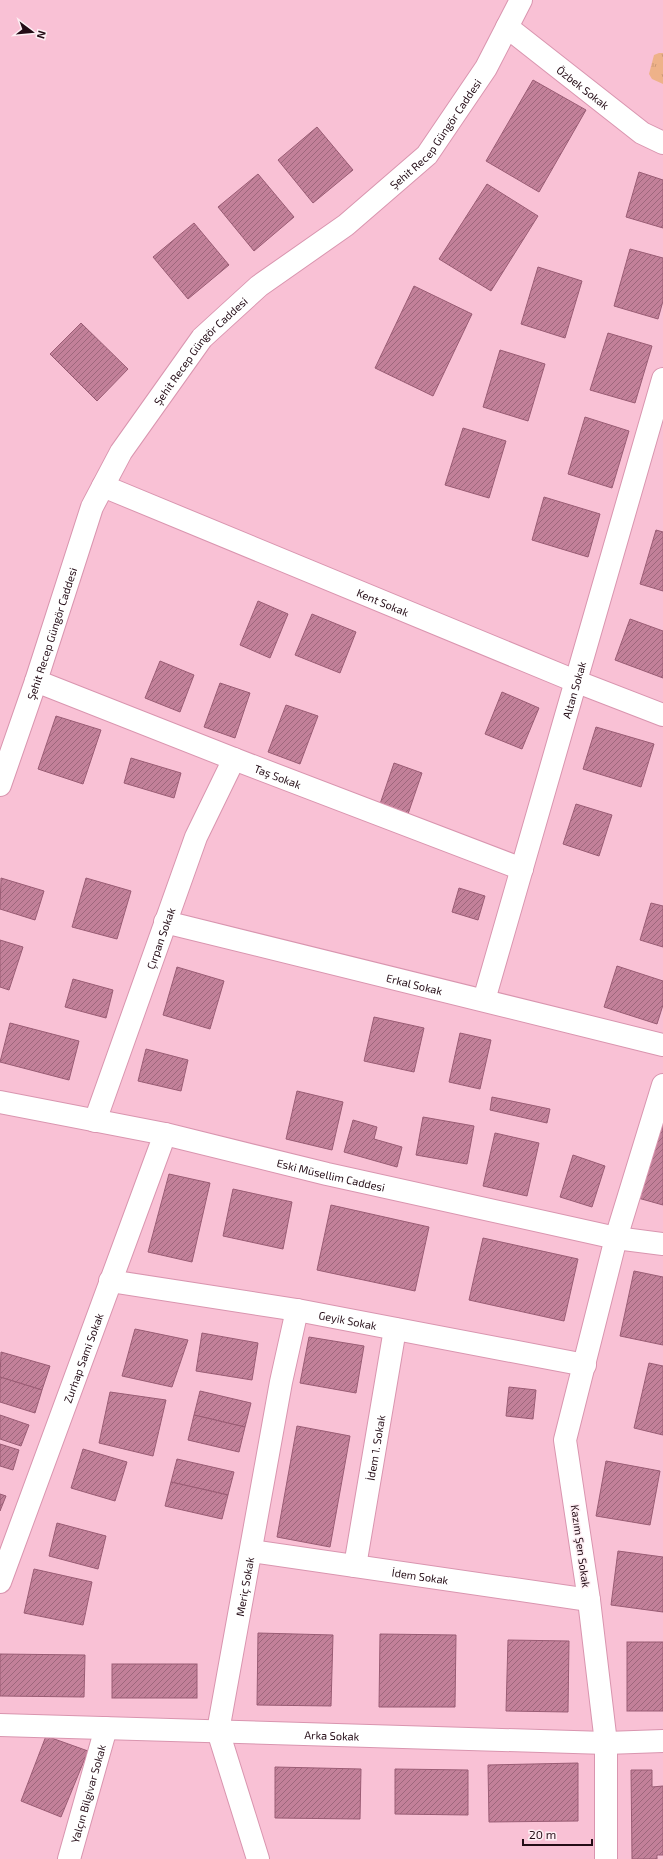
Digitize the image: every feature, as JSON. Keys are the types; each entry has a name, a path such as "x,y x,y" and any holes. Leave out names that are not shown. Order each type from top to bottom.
{"street":[{"name":"Şehit Recep Güngör Caddesi","path":"0,785 36,681 92,507 121,452 202,338 259,286 346,225 427,155 486,68 520,0"},
{"name":"Özbek Sokak","path":"507,27 642,133 663,143"},
{"name":"Altan Sokak","path":"484,1000 663,379"},
{"name":"Kent Sokak","path":"103,486 576,681 663,715"},
{"name":"Taş Sokak","path":"36,681 234,760 522,869"},
{"name":"Çırpan Sokak","path":"94,1121 196,837 234,760"},
{"name":"Erkal Sokak","path":"165,922 663,1045"},
{"name":"Kazım Şen Sokak","path":"606,1859 606,1743 589,1600 565,1440 616,1238 663,1085"},
{"name":"Eski Müsellim Caddesi","path":"0,1102 165,1134 327,1174 616,1238 663,1244"},
{"name":"Zurhap Sami Sokak","path":"0,1582 165,1134"},
{"name":"Geyik Sokak","path":"110,1281 297,1310 585,1365"},
{"name":"Meriç Sokak","path":"258,1859 218,1731 252,1551 281,1382 297,1310"},
{"name":"İdem 1. Sokak","path":"354,1566 395,1329"},
{"name":"İdem Sokak","path":"252,1551 589,1600"},
{"name":"Arka Sokak","path":"0,1725 606,1743 663,1741"},
{"name":"Yalçın Bilgivar Sokak","path":"69,1859 106,1728"}],"green space":[{"path":"663,53 663,84 652,79 649,74 654,55"}],"building":[{"path":"533,80 586,110 539,192 486,161"},
{"path":"317,127 353,170 313,203 278,160"},
{"path":"639,172 663,180 663,228 626,217"},
{"path":"258,174 294,217 254,251 218,207"},
{"path":"487,184 538,216 491,291 439,259"},
{"path":"194,223 229,265 188,299 153,257"},
{"path":"630,249 663,258 663,301 658,319 614,306"},
{"path":"538,267 582,281 565,338 521,324"},
{"path":"414,286 472,314 433,396 375,368"},
{"path":"81,323 128,369 97,401 50,354"},
{"path":"608,333 652,346 635,403 590,390"},
{"path":"500,350 545,364 528,421 483,407"},
{"path":"585,417 629,431 612,488 568,474"},
{"path":"463,428 506,441 489,498 445,485"},
{"path":"544,497 600,514 588,557 532,540"},
{"path":"656,530 663,532 663,591 640,584"},
{"path":"258,601 288,614 270,658 240,645"},
{"path":"312,614 356,632 340,673 295,655"},
{"path":"630,619 663,631 663,678 615,660"},
{"path":"160,661 194,675 180,712 145,698"},
{"path":"220,683 250,693 235,738 204,727"},
{"path":"502,692 539,708 522,749 485,734"},
{"path":"286,705 318,716 300,764 268,752"},
{"path":"56,716 101,730 83,784 38,769"},
{"path":"596,727 654,744 641,787 583,769"},
{"path":"131,758 181,773 174,798 124,783"},
{"path":"394,763 422,773 408,814 380,804"},
{"path":"576,804 612,815 599,856 563,844"},
{"path":"1,878 44,891 35,920 0,909"},
{"path":"86,878 131,891 117,939 72,927"},
{"path":"459,888 485,896 478,920 452,912"},
{"path":"651,903 663,906 663,947 640,940"},
{"path":"0,940 23,947 9,990 0,987"},
{"path":"617,966 663,981 663,1005 657,1024 604,1007"},
{"path":"177,967 224,981 210,1029 163,1015"},
{"path":"73,979 113,990 106,1018 65,1007"},
{"path":"374,1017 424,1028 414,1072 364,1061"},
{"path":"10,1023 79,1041 69,1080 0,1062"},
{"path":"460,1033 491,1040 480,1089 449,1082"},
{"path":"146,1049 188,1060 181,1091 138,1081"},
{"path":"297,1091 343,1102 332,1150 286,1139"},
{"path":"492,1097 550,1109 547,1123 490,1110"},
{"path":"423,1117 474,1126 467,1164 416,1155"},
{"path":"663,1117 663,1205 638,1198"},
{"path":"353,1120 377,1127 374,1139 402,1147 397,1167 344,1152"},
{"path":"495,1133 539,1143 527,1196 483,1186"},
{"path":"573,1155 605,1166 592,1207 560,1197"},
{"path":"169,1174 210,1183 192,1262 148,1252"},
{"path":"233,1189 292,1202 283,1249 223,1236"},
{"path":"331,1205 429,1227 415,1291 317,1270"},
{"path":"483,1238 578,1259 564,1321 469,1300"},
{"path":"634,1271 663,1277 663,1345 620,1336"},
{"path":"135,1329 188,1340 172,1387 122,1376"},
{"path":"202,1333 258,1343 252,1380 196,1371"},
{"path":"309,1337 364,1346 356,1393 300,1383"},
{"path":"1,1352 50,1366 42,1390 0,1377"},
{"path":"649,1363 663,1366 663,1435 634,1428"},
{"path":"0,1377 42,1390 35,1413 0,1402"},
{"path":"509,1387 536,1390 533,1419 506,1416"},
{"path":"200,1391 251,1403 245,1427 194,1415"},
{"path":"110,1392 166,1400 153,1456 99,1443"},
{"path":"0,1415 29,1425 21,1446 0,1439"},
{"path":"194,1415 245,1427 239,1452 188,1440"},
{"path":"297,1426 350,1436 330,1547 277,1537"},
{"path":"0,1444 19,1450 13,1470 0,1466"},
{"path":"83,1449 127,1462 115,1501 71,1488"},
{"path":"177,1459 234,1472 228,1495 171,1482"},
{"path":"606,1461 660,1471 650,1525 596,1516"},
{"path":"171,1482 228,1495 222,1519 165,1506"},
{"path":"0,1494 6,1496 0,1511"},
{"path":"57,1523 106,1536 98,1569 49,1556"},
{"path":"618,1551 663,1557 663,1612 611,1605"},
{"path":"34,1569 92,1582 83,1625 24,1613"},
{"path":"258,1633 333,1635 331,1706 257,1705"},
{"path":"380,1634 456,1635 455,1707 379,1707"},
{"path":"508,1640 569,1641 568,1712 506,1711"},
{"path":"627,1642 663,1642 663,1711 627,1711"},
{"path":"0,1654 85,1655 84,1697 0,1696"},
{"path":"112,1664 197,1664 197,1698 112,1698"},
{"path":"46,1736 88,1751 61,1817 21,1801"},
{"path":"578,1763 578,1821 489,1822 488,1765"},
{"path":"275,1767 361,1769 360,1819 275,1818"},
{"path":"395,1769 468,1770 468,1815 395,1814"},
{"path":"631,1770 652,1770 652,1787 663,1786 663,1855 657,1855 657,1859 632,1859"}]}
